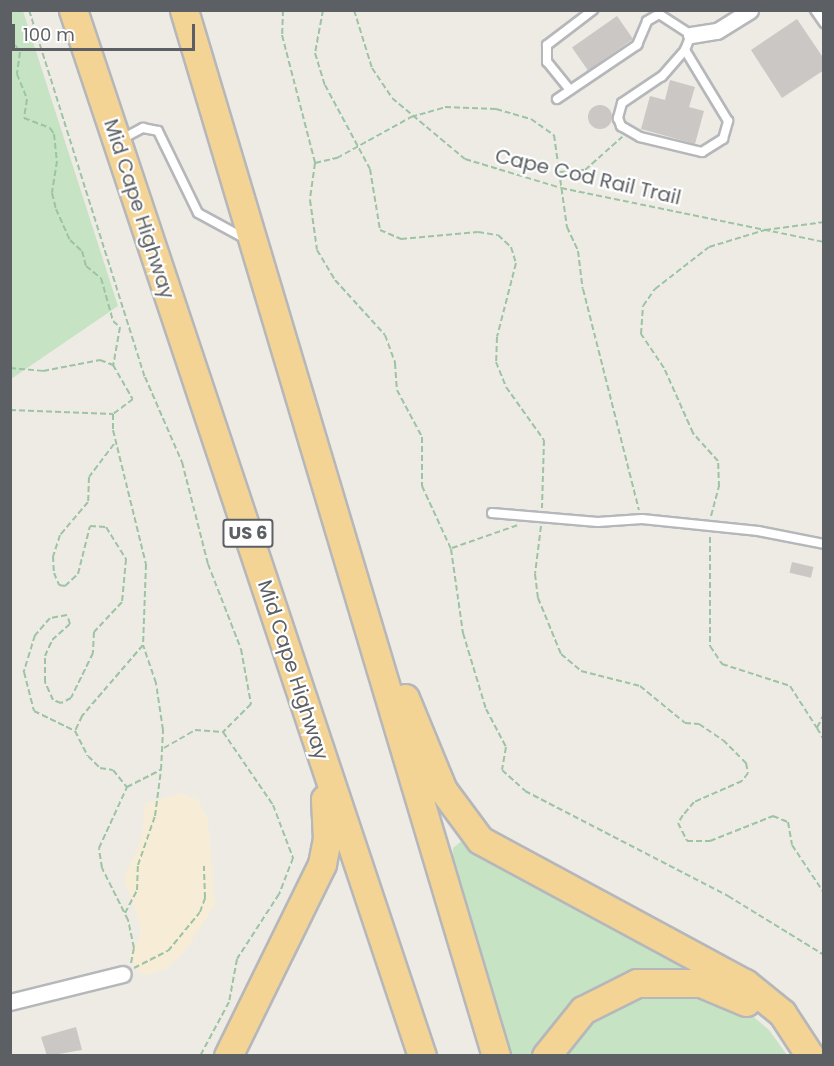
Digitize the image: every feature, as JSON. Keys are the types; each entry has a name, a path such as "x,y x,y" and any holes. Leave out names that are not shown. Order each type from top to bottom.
{"highway":[{"name":"Mid Cape Highway","path":"73,10 422,1056"},
{"path":"184,10 496,1056"},
{"path":"332,510 443,790 470,830 510,859 745,983 782,1013 810,1056"},
{"path":"228,1056 322,864 327,826 319,750"},
{"path":"546,1056 566,1027 596,1001 637,983 670,980 708,986 744,1001 770,1022 794,1056"}],"street":[{"path":"691,35 717,31 750,10"},
{"path":"10,1002 127,972"}],"lane":[{"path":"570,90 547,62 547,45 593,10"},
{"path":"815,10 824,23"},
{"path":"557,99 637,45 649,13 666,17 691,35 686,50 662,76 622,103 618,118 630,132 702,152 728,132 725,111 686,50"},
{"path":"117,141 143,128 158,131 198,213 236,238 253,238"},
{"path":"492,513 598,522 642,519 711,526 824,544"}],"path":[{"path":"29,10 145,377 182,462 206,556 239,640 251,704 223,732 195,730 164,748"},
{"path":"283,10 282,35 315,163 310,200 317,250 335,280 385,335 395,363 397,390 422,437 426,496 451,549 463,633 486,709 506,747 502,770 511,782 728,896 824,955"},
{"path":"323,10 315,53 325,85 370,169 380,230 401,240 478,232 498,235 511,247 516,263 497,337 496,362 506,387 544,440 537,590 561,654 581,671 640,686 685,723 699,724 723,740 746,763 748,773 742,781 694,802 682,815 678,824 687,841 695,845 710,841 773,816 788,822 792,845 824,893"},
{"name":"Cape Cod Rail Trail","path":"354,10 372,68 411,117 465,159 561,188 824,242"},
{"path":"10,38 20,52 17,74 27,99 24,118 54,134 57,161 52,193 56,209 70,240 82,251 86,266 101,278 113,321 120,327 113,365"},
{"path":"315,163 358,148 411,117 470,104 531,119 554,135 561,188 642,519"},
{"path":"560,172 585,170 630,132"},
{"path":"824,222 765,230 709,247 655,289 643,306 641,334 664,368 693,433 718,461 719,487 711,506 710,646 722,664 790,686 824,740"},
{"path":"10,368 43,371 100,360 113,365 133,399 113,414 10,410"},
{"path":"113,414 114,444 146,564 143,645 156,682 164,748 155,816 138,865 137,890 125,913"},
{"path":"114,444 89,477 88,502 60,535 53,556 54,573 59,585 65,586 78,574 90,526 106,527 126,559 122,602 94,632 93,653 71,699 61,703 53,700 45,682 45,656 52,640 70,624 67,615 50,618 35,635 24,672 34,711 75,731 88,756 100,768 113,770 127,786"},
{"path":"451,549 539,517"},
{"path":"75,731 82,716 143,645"},
{"path":"817,728 824,714"},
{"path":"200,1056 229,1002 237,959 279,894 293,858 269,797 223,732"},
{"path":"127,972 134,948 125,913 102,868 99,848 127,786 161,770"},
{"path":"127,972 168,951 200,912 205,898 204,866"}],"green space":[{"path":"10,11 23,11 118,306 11,379"},
{"path":"464,839 762,1006 665,973 538,1055 512,1055 452,861 453,848"},
{"path":"673,987 743,1008 769,1030 787,1055 555,1056 608,1003"}],"sand":[{"path":"182,793 198,800 208,820 215,905 185,951 167,968 145,975 137,971 129,954 140,938 140,923 124,879 142,837 145,804"}],"building":[{"path":"617,16 633,39 588,70 572,48"},
{"path":"797,19 824,59 824,70 782,98 751,50"},
{"path":"670,80 695,87 689,107 704,111 695,144 641,129 650,96 665,100"},
{"path":"600,105 608,109 612,117 608,125 600,129 592,125 588,117 592,109"},
{"path":"792,562 813,567 811,578 790,573"},
{"path":"76,1027 82,1050 47,1056 41,1037"}]}
